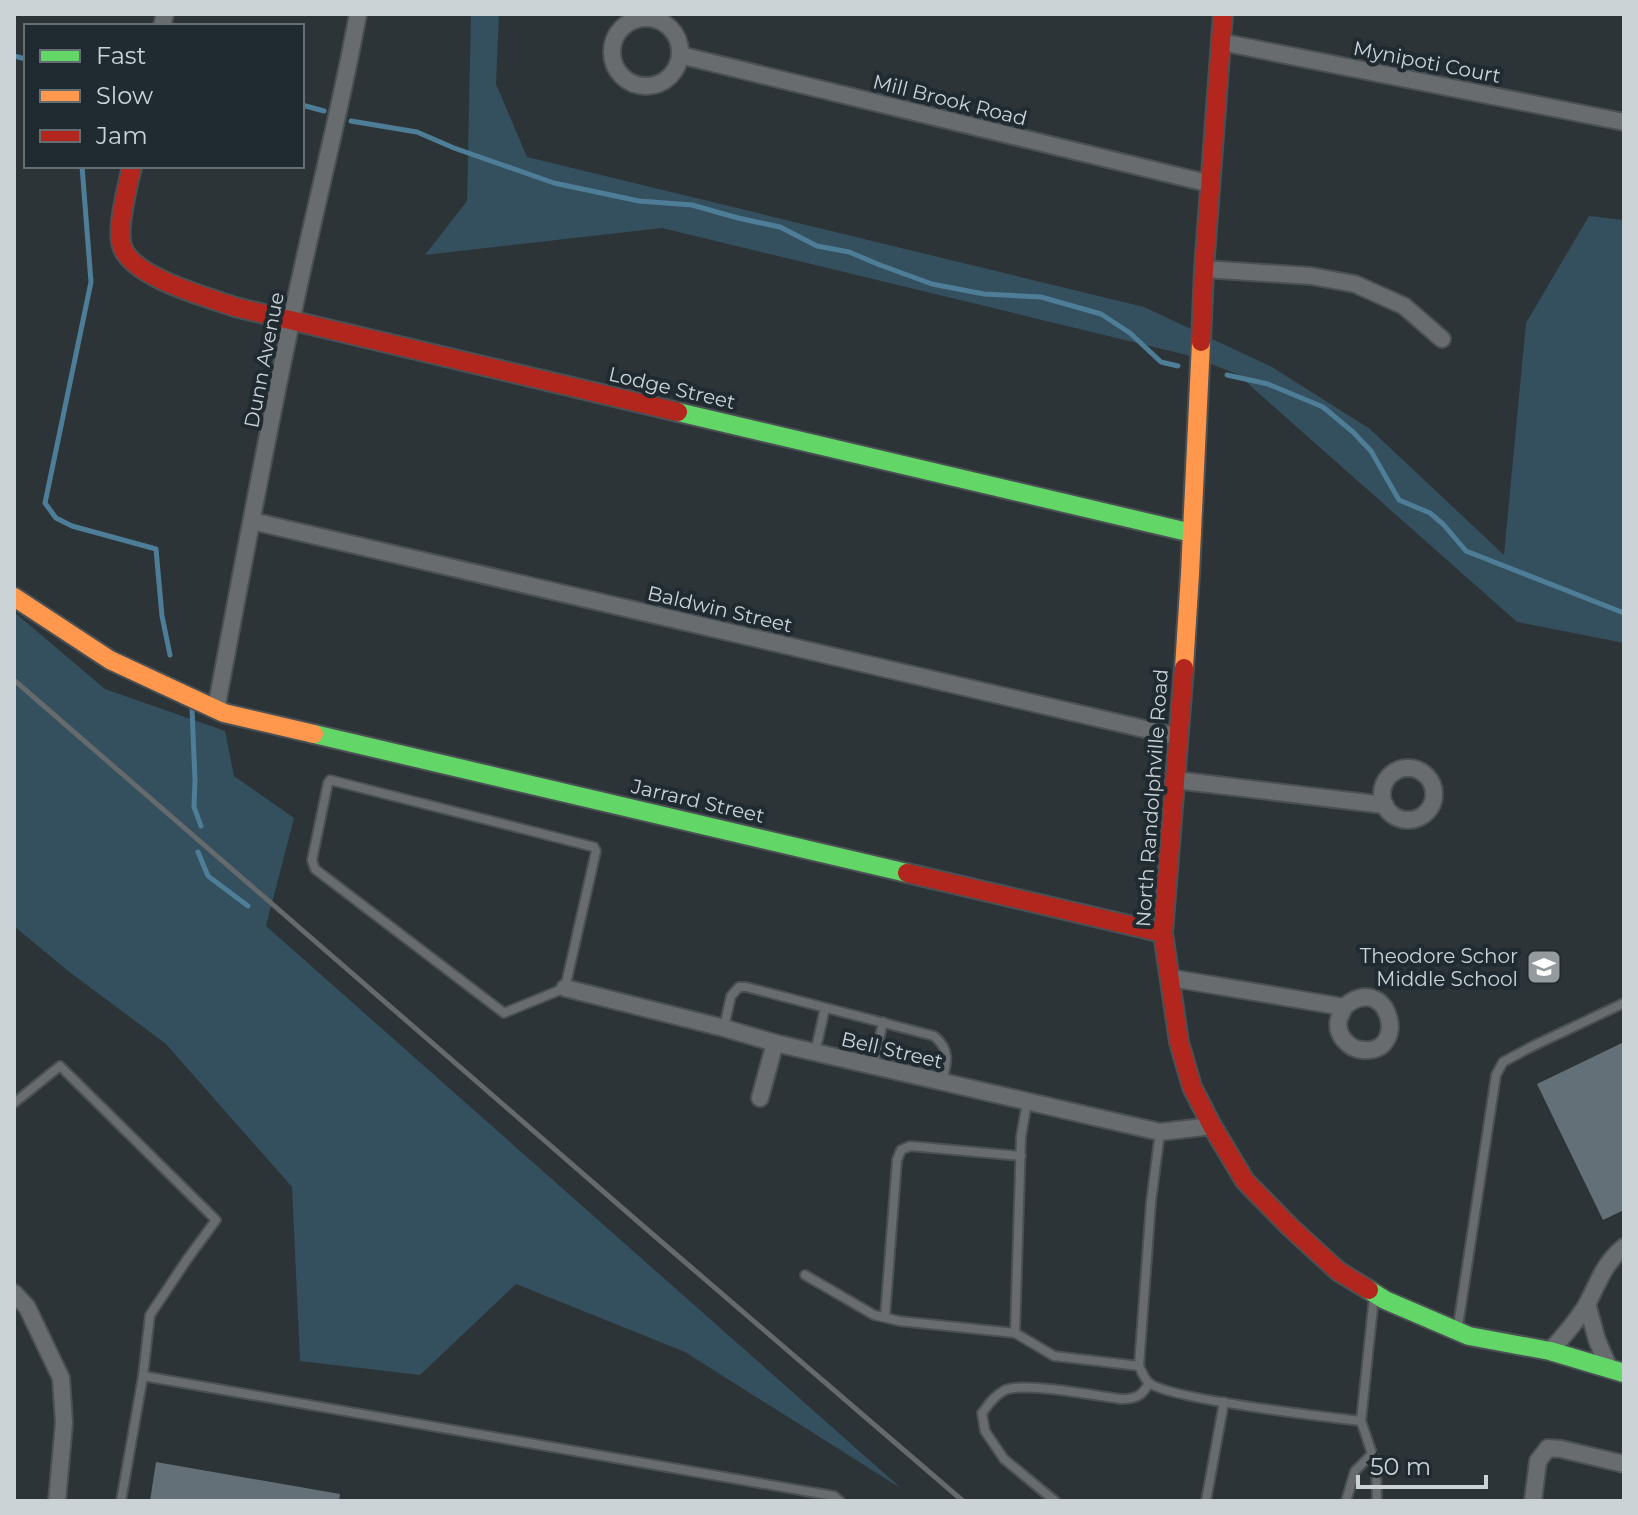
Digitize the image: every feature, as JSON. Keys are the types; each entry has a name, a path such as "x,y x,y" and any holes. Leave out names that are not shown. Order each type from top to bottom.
{"street":[{"name":"Dunn Avenue","path":"224,713 217,704 252,521 291,320 358,14"},
{"name":"North Randolphville Road","path":"1223,14 1204,269 1179,737 1163,933 1179,1042 1192,1087 1245,1181 1338,1271 1385,1300 1469,1336 1550,1351 1616,1371"},
{"path":"654,17 673,32 679,43 678,65 665,81 655,85 634,84 625,79 613,61 615,39 621,29 631,22 654,17"},
{"name":"Mynipoti Court","path":"1221,42 1624,122"},
{"name":"Mill Brook Road","path":"680,55 1211,184"},
{"name":"Lodge Street","path":"132,168 121,238 123,251 133,265 155,277 235,307 1192,533"},
{"path":"1204,269 1311,276 1355,284 1404,306 1442,339"},
{"name":"Baldwin Street","path":"252,521 1179,737"},
{"name":"Jarrard Street","path":"14,597 110,660 224,713 1163,933"},
{"path":"1175,780 1385,805"},
{"path":"1171,978 1344,1007"},
{"name":"Bell Street","path":"565,988 815,1053 1160,1132 1212,1126"},
{"path":"760,1098 775,1043"},
{"path":"1550,1351 1568,1331 1587,1304 1600,1276 1622,1250"},
{"path":"14,1293 27,1307 61,1378 64,1423 57,1501"},
{"path":"1587,1304 1597,1340 1616,1371"},
{"path":"1533,1501 1538,1461 1548,1448 1624,1464"}],"lane":[{"path":"330,780 594,847 596,851 565,988 504,1013 315,869 312,860 330,780"},
{"path":"724,1028 731,996 739,987 746,987 934,1036 947,1052 942,1082"},
{"path":"1457,1331 1496,1075 1503,1062 1624,1003"},
{"path":"815,1053 825,1008"},
{"path":"873,1066 883,1022"},
{"path":"14,1103 60,1066 216,1220 150,1315 143,1376 121,1501"},
{"path":"1015,1333 1021,1137 1027,1102"},
{"path":"1160,1132 1151,1202 1139,1366 1149,1383 1167,1391 1224,1402 1361,1421"},
{"path":"885,1317 897,1160 901,1150 910,1146 1021,1156"},
{"path":"805,1275 874,1315 899,1321 1015,1333 1054,1356 1139,1366"},
{"path":"1375,1294 1361,1421 1376,1465 1377,1501"},
{"path":"143,1376 834,1496 840,1501"},
{"path":"1055,1501 1004,1459 985,1431 982,1413 993,1399 1007,1389 1028,1387 1134,1399 1143,1394 1149,1383"},
{"path":"1206,1501 1224,1402"},
{"path":"1346,1501 1355,1471 1372,1454"}],"shaded area":[{"path":"471,14 499,14 496,84 527,157 1144,307 1272,367 1370,429 1504,555 1526,323 1589,216 1624,220 1624,643 1517,622 1237,374 1187,355 662,228 425,255 467,201"},
{"path":"14,612 105,689 225,731 234,776 294,818 266,926 902,1489 685,1352 516,1284 420,1375 300,1361 292,1187 166,1044 68,971 14,926"}],"building":[{"path":"1624,1042 1624,1210 1603,1220 1537,1084"},
{"path":"156,1462 340,1494 339,1501 150,1501"}],"waterway":[{"path":"14,56 24,58"},
{"path":"304,106 324,111"},
{"path":"351,121 417,132 554,183 639,201 692,205 780,227 817,246 849,252 932,284 984,294 1041,297 1101,314 1130,333 1161,362 1178,366"},
{"path":"82,168 91,282 45,503 56,518 72,526 156,549 162,616 170,655"},
{"path":"1227,375 1268,384 1323,407 1371,451 1399,500 1430,513 1466,551 1624,613"},
{"path":"192,709 194,807 201,826"},
{"path":"198,852 208,876 248,906"}],"railway":[{"path":"14,680 963,1501"}],"traffic: fast":[{"path":"678,412 1192,533"},
{"path":"314,734 907,873"},
{"path":"1369,1290 1469,1336 1550,1351 1624,1373"}],"traffic: slow":[{"path":"1184,668 1201,342"},
{"path":"14,597 110,660 224,713 314,734"}],"traffic: jam":[{"path":"1201,342 1223,14"},
{"path":"132,168 121,218 122,246 128,257 140,267 171,284 235,307 678,412"},
{"path":"1184,668 1163,933 1179,1042 1192,1087 1245,1181 1338,1271 1369,1290"},
{"path":"907,873 1163,933"}],"place":[{"name":"Theodore Schor Middle School","path":"1544,967"}]}
